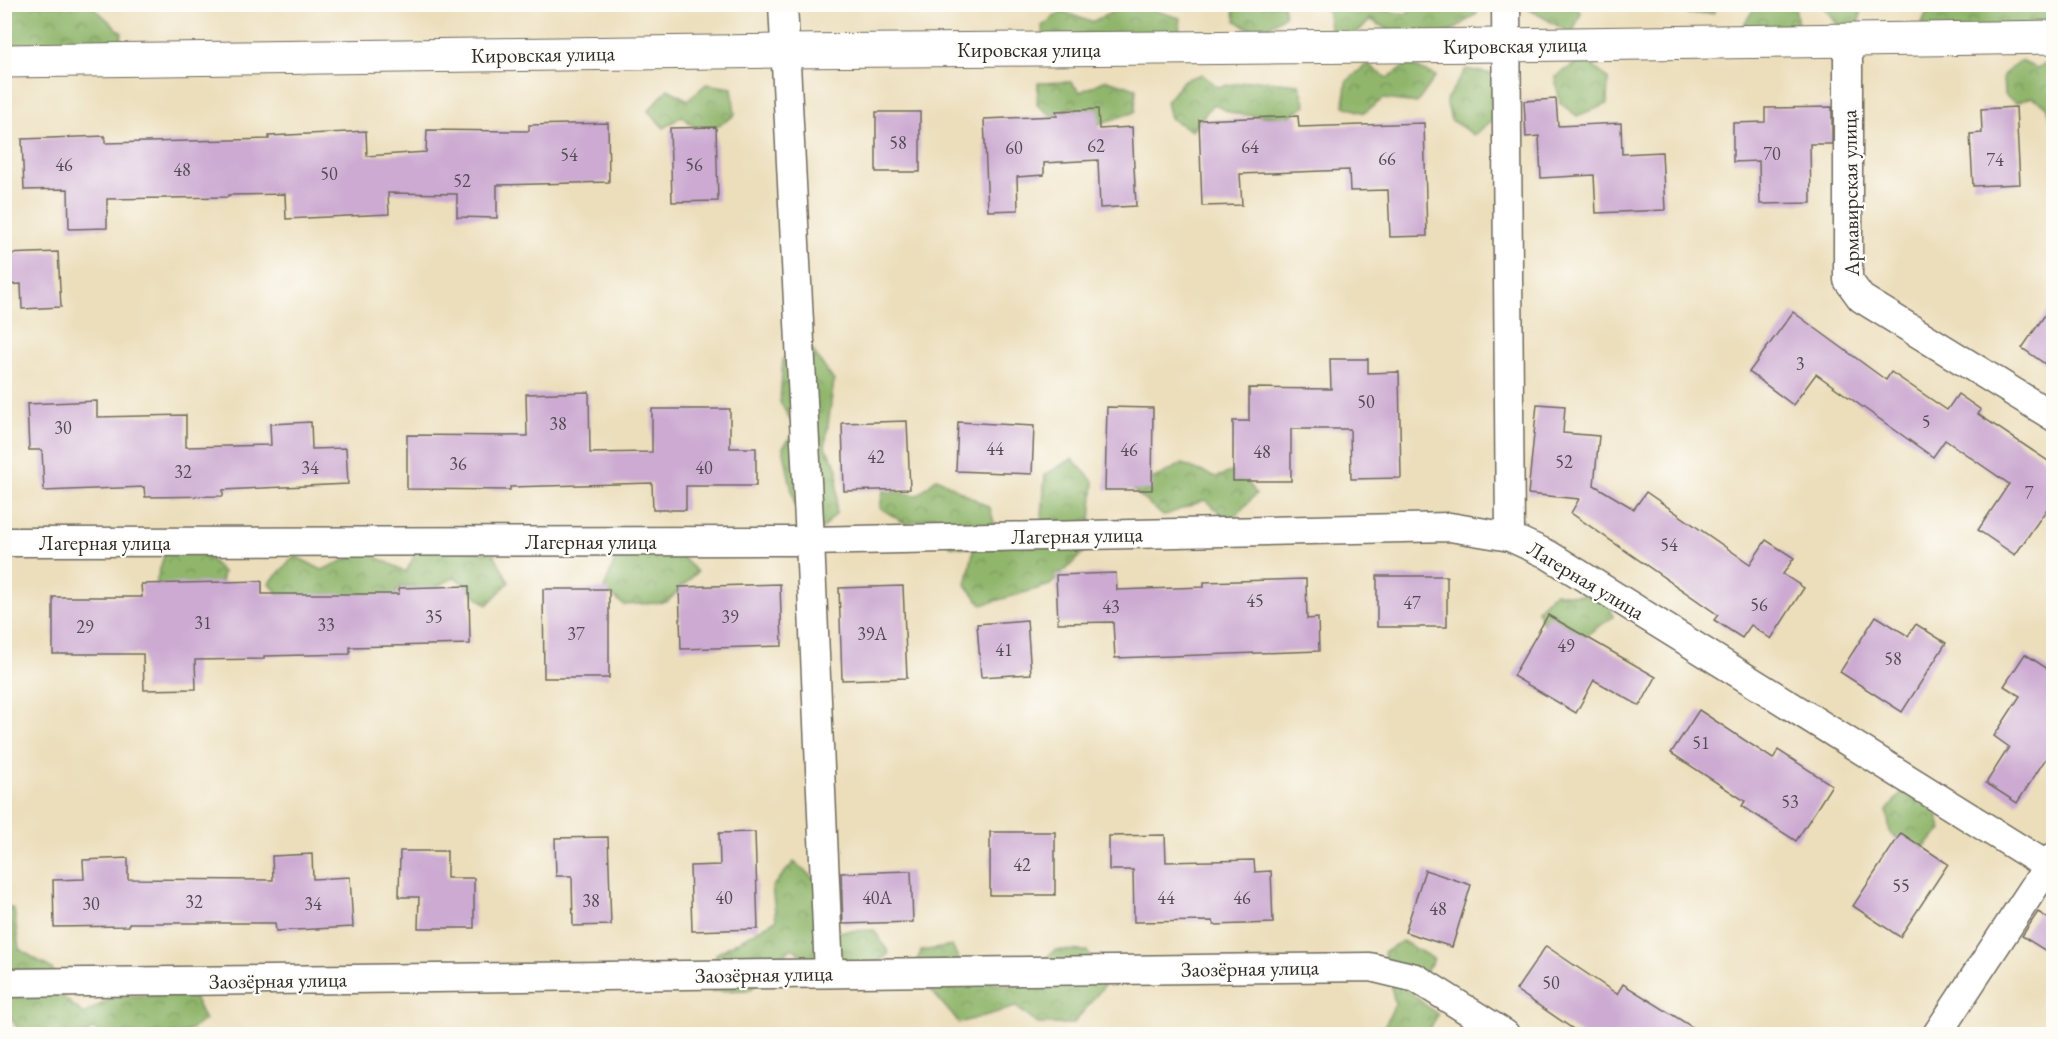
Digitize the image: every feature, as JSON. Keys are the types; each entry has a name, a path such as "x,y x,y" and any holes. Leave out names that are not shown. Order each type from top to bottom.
{"street":[{"path":"783,4 829,974"},
{"path":"1506,4 1510,537"},
{"name":"Кировская улица","path":"4,61 2054,37"},
{"name":"Армавирская улица","path":"1848,39 1848,280 1861,298 2054,417"},
{"name":"Лагерная улица","path":"4,542 810,541 1450,527 1510,537 1557,560 2052,864"},
{"path":"1937,1035 2052,864"},
{"name":"Заозёрная улица","path":"4,983 1370,967 1416,978 1505,1035"}],"green space":[{"path":"1477,4 1477,13 1443,38 1403,38 1371,20 1354,35 1331,34 1327,8 1331,5 1371,5 1377,9 1406,14 1414,5"},
{"path":"5,5 91,5 122,33 117,53 5,55"},
{"path":"1128,5 1136,5 1180,18 1179,37 1044,36 1042,26 1062,11 1091,22"},
{"path":"1232,5 1283,5 1285,15 1259,34 1236,21"},
{"path":"1525,5 1575,5 1581,13 1572,34"},
{"path":"1683,5 1719,5 1713,13 1688,14"},
{"path":"1756,5 1795,5 1798,26 1741,30"},
{"path":"1822,5 1863,5 1857,29 1839,26"},
{"path":"1930,5 2053,5 2053,39 1919,31"},
{"path":"1584,58 1608,79 1607,104 1577,116 1560,103 1555,77"},
{"path":"2053,60 2053,124 2047,106 2032,97 2016,103 2004,95 2003,75 2020,61 2037,68"},
{"path":"1367,64 1387,78 1408,64 1436,76 1417,103 1383,99 1364,113 1344,106 1346,82"},
{"path":"1466,69 1503,76 1511,105 1474,135 1451,120 1446,100"},
{"path":"1202,74 1217,87 1256,80 1299,84 1306,105 1287,118 1234,114 1213,104 1192,131 1170,118 1166,102 1184,80"},
{"path":"1106,80 1136,88 1135,112 1090,127 1072,107 1052,116 1037,105 1038,83 1071,82 1080,92"},
{"path":"706,84 732,88 735,115 704,135 682,116 664,128 648,111 668,89 688,100"},
{"path":"808,344 834,381 825,447 838,468 836,514 821,530 795,506 783,447 796,430 780,402 783,359"},
{"path":"1072,459 1094,482 1089,547 1050,585 982,605 966,585 974,548 950,546 935,516 906,524 880,508 883,491 918,495 937,478 990,508 999,541 1040,545 1045,475"},
{"path":"1182,464 1216,477 1239,470 1256,494 1230,522 1205,500 1163,516 1132,489"},
{"path":"457,527 468,550 494,554 509,582 487,605 455,577 425,593 401,586 388,605 292,610 269,583 295,556 322,570 365,551 406,572 426,532"},
{"path":"668,543 697,572 667,602 624,605 604,589 617,555"},
{"path":"166,549 200,550 223,572 216,606 178,614 156,582"},
{"path":"1554,593 1609,598 1613,617 1569,647 1549,637 1537,610"},
{"path":"1903,790 1930,796 1942,830 1917,854 1890,833 1887,811"},
{"path":"794,862 818,882 823,932 874,930 889,953 868,971 815,964 792,948 750,990 711,991 716,954 776,920 772,887"},
{"path":"5,906 14,909 19,949 52,969 64,998 84,1014 115,996 193,995 205,1020 184,1034 104,1034 92,1029 87,1034 21,1034 7,1011 5,1013"},
{"path":"1402,941 1434,959 1412,994 1438,1015 1426,1034 1381,1034 1395,1004 1384,952"},
{"path":"952,946 969,980 1012,986 1055,950 1087,951 1104,986 1073,1024 1038,1024 1016,1007 959,1023 931,990 907,985 921,951"}],"building":[{"path":"1556,99 1558,126 1621,123 1622,154 1662,152 1665,210 1596,213 1594,175 1541,178 1539,136 1526,137 1524,101"},
{"path":"1832,107 1832,144 1810,144 1811,203 1760,204 1759,161 1733,162 1733,123 1765,122 1765,108"},
{"path":"2016,107 2020,184 1973,186 1970,134 1982,133 1981,109"},
{"path":"1098,109 1099,129 1132,127 1136,206 1100,208 1098,160 1044,163 1044,175 1017,177 1018,210 988,211 984,119 1057,116 1056,111"},
{"path":"876,112 920,112 920,172 876,172"},
{"path":"1298,116 1299,127 1424,123 1427,236 1390,237 1388,190 1350,191 1349,170 1240,174 1242,205 1202,206 1199,120"},
{"path":"608,123 609,182 497,185 497,218 457,217 457,194 388,193 389,214 286,219 285,194 228,195 228,197 107,199 107,228 69,229 68,189 24,190 22,139 105,136 105,143 269,139 269,136 366,131 367,156 426,152 427,130 529,131 529,125"},
{"path":"716,127 718,201 672,202 670,128"},
{"path":"58,252 61,307 22,309 21,284 4,285 4,254"},
{"path":"2054,302 2054,370 2022,348"},
{"path":"1793,312 1886,380 1891,372 1947,410 1958,394 1981,410 1978,414 2054,465 2054,499 2015,555 1978,530 2009,484 1945,440 1933,457 1816,374 1793,405 1749,372"},
{"path":"1330,359 1368,359 1368,373 1399,372 1401,478 1351,479 1350,429 1291,429 1291,481 1233,481 1233,421 1249,421 1249,388 1331,389"},
{"path":"589,392 590,453 652,452 652,409 730,409 730,448 756,448 756,486 686,486 686,510 653,510 652,483 510,487 510,490 407,489 407,435 527,436 526,394"},
{"path":"97,401 97,417 186,415 186,447 271,445 270,424 311,422 312,449 346,448 348,484 223,490 223,496 145,497 144,487 44,491 42,450 29,450 27,404"},
{"path":"1537,404 1565,406 1563,433 1599,436 1594,485 1634,509 1646,492 1750,564 1766,540 1794,558 1783,574 1804,588 1771,639 1751,625 1742,638 1714,620 1718,615 1571,513 1579,499 1528,494"},
{"path":"1107,407 1153,408 1152,490 1105,490"},
{"path":"907,421 910,489 844,491 842,423"},
{"path":"958,422 1034,426 1032,474 956,471"},
{"path":"1116,573 1117,590 1204,587 1204,582 1306,579 1307,619 1318,618 1319,651 1115,658 1113,622 1058,623 1056,575"},
{"path":"1377,576 1447,576 1447,627 1377,627"},
{"path":"262,581 262,594 399,594 399,588 469,586 470,644 350,647 350,654 195,660 196,689 144,690 143,654 53,654 53,597 142,597 141,584"},
{"path":"780,584 782,646 681,649 679,587"},
{"path":"903,586 907,678 842,680 839,588"},
{"path":"543,589 609,589 609,678 544,678"},
{"path":"1548,615 1656,677 1640,706 1594,680 1576,713 1513,676"},
{"path":"1876,616 1908,636 1916,624 1946,643 1902,712 1840,672"},
{"path":"1027,620 1031,674 981,677 977,624"},
{"path":"2025,654 2054,673 2054,746 2017,803 1986,783 2009,747 1994,736 2020,696 2004,686"},
{"path":"1699,710 1773,759 1778,750 1832,785 1796,841 1742,806 1745,801 1671,753"},
{"path":"755,832 758,929 692,931 690,866 720,865 719,833"},
{"path":"990,832 1055,832 1055,895 990,895"},
{"path":"1901,833 1948,864 1900,937 1853,906"},
{"path":"1165,835 1166,862 1254,860 1255,872 1271,871 1273,923 1214,925 1213,921 1134,922 1133,870 1109,870 1109,836"},
{"path":"608,837 611,925 573,926 572,876 556,876 555,838"},
{"path":"400,851 447,851 447,878 474,878 474,928 418,928 419,897 399,897"},
{"path":"312,854 313,879 350,877 353,927 276,931 275,923 129,923 129,926 54,927 53,880 84,879 83,860 128,858 128,879 273,880 272,856"},
{"path":"1425,870 1471,885 1452,947 1405,932"},
{"path":"911,871 913,922 843,924 841,873"},
{"path":"2038,912 2054,922 2054,956 2022,936"},
{"path":"1546,946 1617,994 1623,984 1705,1035 1582,1035 1516,990"}]}
